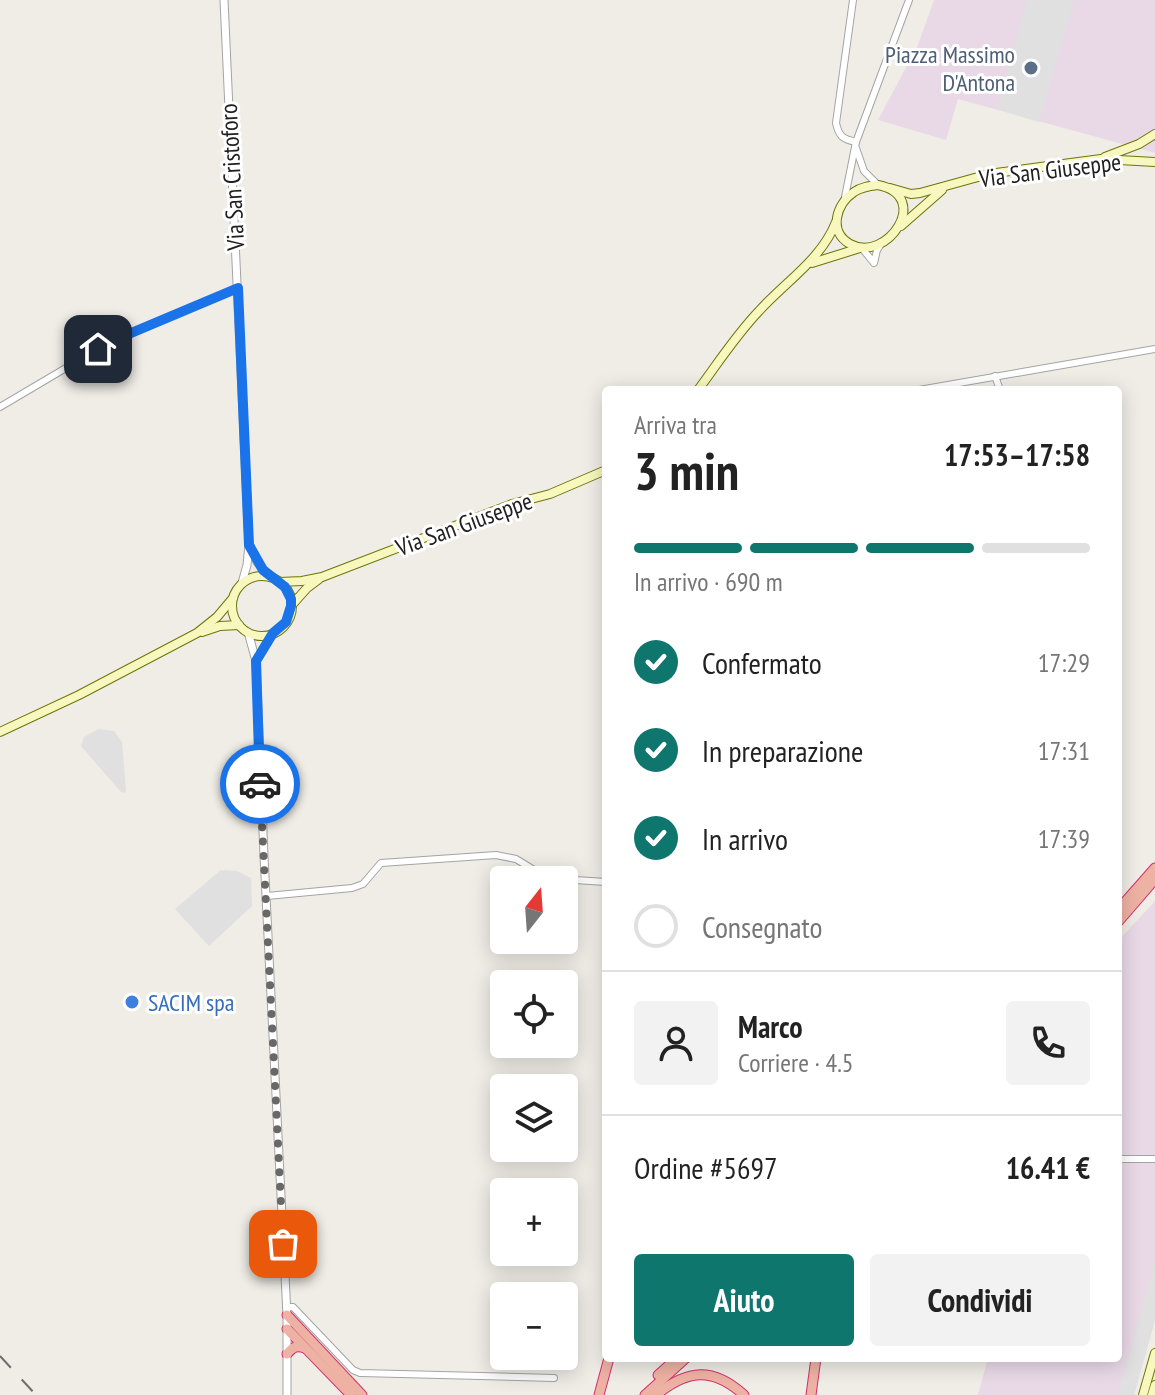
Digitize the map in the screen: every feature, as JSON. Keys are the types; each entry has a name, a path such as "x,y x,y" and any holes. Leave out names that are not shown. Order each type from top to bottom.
{"highway":[{"path":"1122,905 1155,868"},
{"path":"1122,917 1155,879"},
{"path":"287,1311 362,1395"},
{"path":"287,1329 351,1395"},
{"path":"287,1354 293,1347 308,1350"},
{"path":"599,1395 608,1362"},
{"path":"636,1395 673,1362"},
{"path":"645,1395 682,1362"},
{"path":"811,1395 816,1362"},
{"path":"656,1395 681,1378 697,1373 730,1383 744,1395"}],"main road":[{"path":"1101,159 1155,134"},
{"name":"Via San Giuseppe","path":"890,188 911,194 989,174 1101,159 1155,162"},
{"path":"701,386 756,313 807,265 831,235 843,202 859,189 878,185 890,188 900,197 904,210 900,226 883,242 807,265"},
{"name":"Via San Giuseppe","path":"900,226 947,186"},
{"path":"836,222 838,231 848,242 861,247"},
{"name":"Via San Giuseppe","path":"280,582 322,577 512,504 550,494 602,472"},
{"path":"197,633 217,617 242,583 255,577 270,577 280,582 288,593 291,606 286,622 273,633 265,635 248,632 239,625 233,612 233,598"},
{"name":"Via San Giuseppe","path":"291,606 322,577"},
{"path":"0,732 79,695 197,633 220,626 239,625"},
{"path":"1143,1395 1155,1353"},
{"path":"1152,1395 1155,1385"}],"street":[{"name":"Via San Cristoforo","path":"224,0 249,545 242,583"},
{"path":"853,0 836,123 843,139 856,144"},
{"path":"843,202 856,144 909,0"},
{"path":"856,144 864,171 878,185"},
{"path":"861,247 874,266 877,250 883,242"},
{"path":"0,407 124,336 238,288"},
{"path":"941,386 1155,349"},
{"path":"995,376 999,386"},
{"path":"249,545 257,562 270,577"},
{"path":"248,632 256,661 287,1311 287,1395"},
{"path":"256,661 273,633"},
{"path":"267,896 352,888 363,884 381,863 496,855 516,859 559,879 602,882"},
{"path":"1122,1159 1155,1159"},
{"path":"287,1311 293,1307 353,1370 360,1373 554,1378"}],"shaded area":[{"path":"934,0 1155,0 1155,153 958,99 946,140 878,120 918,45"},
{"name":"Piazza Massimo D'Antona","path":"1027,0 1074,0 1039,122 997,109"},
{"path":"98,729 114,731 122,742 124,793 81,746 84,737"},
{"path":"221,870 237,871 251,878 252,906 209,946 175,909"},
{"path":"1155,901 1155,1319 1134,1395 978,1395 987,1362 1122,1362 1122,937"},
{"path":"1155,1260 1155,1320 1134,1395 1118,1395"}],"railway":[{"path":"0,1356 36,1395"}],"way so far":[{"path":"260,784 283,1244"}],"place":[{"name":"Piazza Massimo D'Antona","path":"1031,68"},
{"name":"SACIM spa","path":"132,1002"}],"route":[{"path":"98,349 238,288 249,545 263,570 285,587 291,599 286,622 273,633 256,661 260,784"}]}
